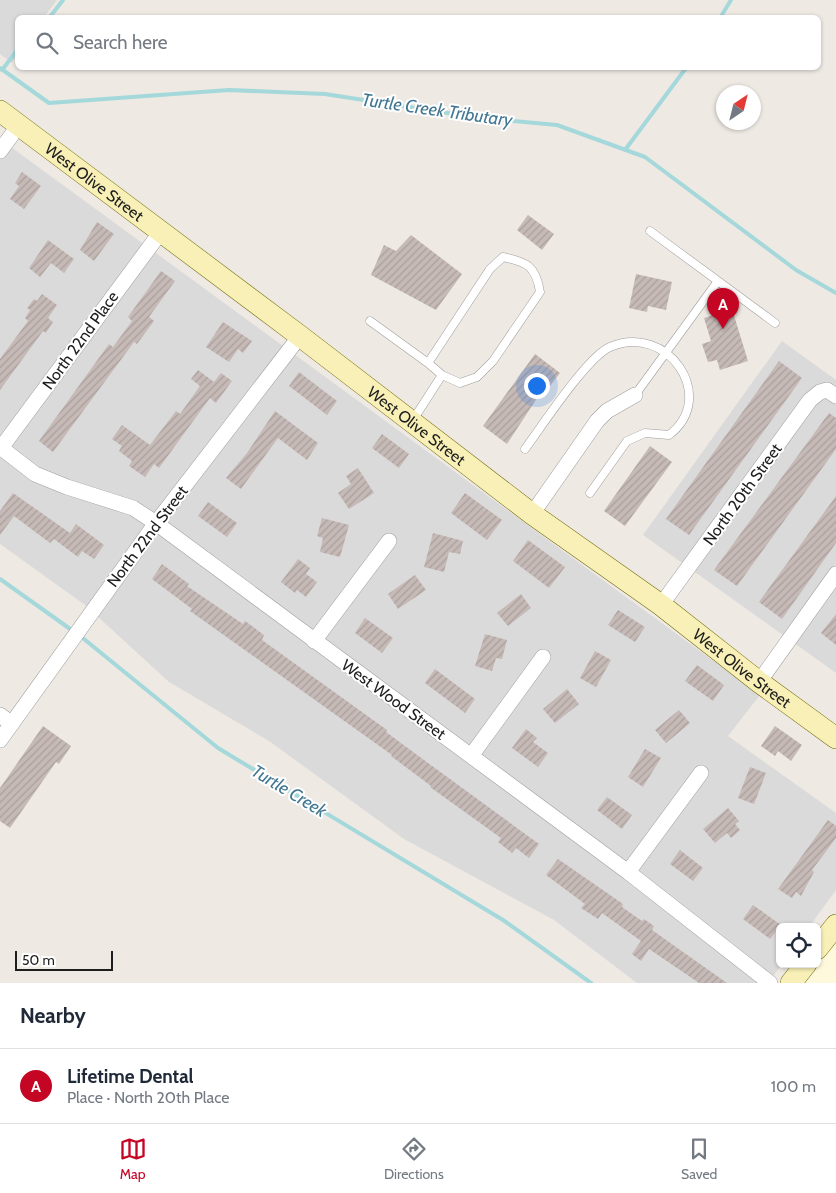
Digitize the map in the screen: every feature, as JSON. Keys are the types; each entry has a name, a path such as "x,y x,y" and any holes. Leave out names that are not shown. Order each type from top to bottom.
{"main road":[{"name":"West Olive Street","path":"0,111 160,233 300,336 532,514 661,606 759,682 836,738"},
{"path":"821,944 836,925"},
{"path":"791,983 803,968"}],"street":[{"path":"0,151 19,125"},
{"name":"North 22nd Place","path":"0,447 160,233"},
{"name":"North 22nd Street","path":"0,740 6,719 58,657 156,523 300,336"},
{"name":"North 20th Street","path":"661,606 810,400 820,392 832,393"},
{"path":"532,514 597,421 607,411 635,395"},
{"name":"West Wood Street","path":"0,447 35,474 66,487 133,508 156,523 628,872 770,983"},
{"path":"314,641 388,541"},
{"path":"759,682 836,574"},
{"path":"471,756 543,657"},
{"path":"628,872 700,773"}],"lane":[{"path":"650,231 776,322"},
{"path":"370,321 442,375 460,383 477,377 493,361 540,292 537,276 523,262 503,257 490,269 428,363"},
{"path":"635,395 718,281"},
{"path":"525,449 582,372 609,347 640,341 666,350 680,365 688,387 687,411 678,428 669,435 644,433 627,441 590,493"},
{"path":"412,422 442,375"}],"shaded area":[{"path":"0,0 57,0 46,15 15,15 15,58 12,63 0,54"},
{"path":"0,139 760,695 728,736 836,813 836,890 812,923 776,923 776,968 779,968 768,983 637,983 554,920 404,839 269,741 169,682 85,605 0,544"},
{"path":"782,341 836,380 836,673 643,535"},
{"path":"836,933 836,983 800,983 811,968 821,968 821,954"}],"building":[{"path":"22,172 41,186 24,209 10,199 19,186 15,183"},
{"path":"528,215 554,234 542,250 517,230"},
{"path":"97,222 114,234 94,261 80,250"},
{"path":"411,235 462,274 436,310 371,275 384,245 396,251"},
{"path":"48,240 74,259 64,273 51,263 40,277 29,268"},
{"path":"161,271 175,281 149,317 154,321 137,344 134,342 53,452 39,441 109,344 113,347 132,321 128,317"},
{"path":"636,274 672,282 666,310 648,306 647,312 629,308"},
{"path":"42,294 57,305 48,318 53,322 46,333 43,331 0,390 0,359 28,321 25,318 30,310 27,308 34,299 37,301"},
{"path":"732,309 748,361 720,370 717,360 708,362 702,344 711,341 704,318"},
{"path":"223,322 252,341 243,353 238,349 229,362 206,347"},
{"path":"535,354 560,373 544,394 541,392 507,444 483,426"},
{"path":"779,361 802,378 689,535 666,519"},
{"path":"198,370 214,382 221,373 232,381 216,403 210,398 159,468 154,464 145,477 129,466 132,461 119,451 122,446 112,439 122,425 150,445 176,411 180,414 200,386 191,379"},
{"path":"299,372 337,401 327,415 289,386"},
{"path":"275,411 318,443 307,460 278,438 241,489 226,478 247,453"},
{"path":"829,413 836,418 836,449 737,586 714,570"},
{"path":"382,434 409,454 399,468 372,448"},
{"path":"650,446 672,462 625,526 604,511"},
{"path":"358,468 374,493 349,509 338,493 351,484 346,476"},
{"path":"13,493 70,533 76,524 104,545 94,559 82,551 78,557 54,539 50,543 14,516 0,535 0,511"},
{"path":"465,493 502,520 487,540 451,513"},
{"path":"836,496 836,543 782,619 759,602"},
{"path":"208,502 237,523 227,537 198,516"},
{"path":"322,518 349,525 340,557 320,552 323,538 317,536"},
{"path":"433,533 463,541 460,554 449,552 444,572 424,567"},
{"path":"528,540 565,567 549,588 513,561"},
{"path":"298,559 310,568 306,574 317,582 306,597 297,590 295,593 281,582"},
{"path":"162,564 189,584 187,586 243,624 245,621 264,635 262,640 387,730 386,732 539,844 529,858 516,848 512,853 498,842 501,838 430,787 392,755 190,611 192,609 152,579"},
{"path":"415,575 426,590 398,609 388,594"},
{"path":"521,594 531,608 508,626 497,613"},
{"path":"618,610 645,627 635,642 608,625"},
{"path":"836,614 836,645 821,633"},
{"path":"365,618 393,638 382,653 355,633"},
{"path":"485,634 507,640 502,659 496,658 492,671 475,666"},
{"path":"595,651 611,660 596,687 580,678"},
{"path":"697,665 724,685 713,701 685,681"},
{"path":"435,669 475,699 465,713 425,683"},
{"path":"567,689 579,704 555,723 543,709"},
{"path":"679,710 690,723 666,743 655,730"},
{"path":"43,726 71,746 59,764 56,762 10,828 0,821 0,788"},
{"path":"775,726 802,745 791,761 778,751 775,756 761,746"},
{"path":"526,729 537,738 533,742 548,753 538,767 512,748"},
{"path":"645,749 661,758 643,787 628,777"},
{"path":"750,767 766,773 754,804 738,798"},
{"path":"607,797 632,815 622,829 597,810"},
{"path":"728,808 739,821 735,824 740,830 731,838 727,833 715,843 703,829"},
{"path":"828,820 836,826 836,838 812,870 814,872 801,896 796,892 792,898 778,889"},
{"path":"680,850 703,868 693,881 670,864"},
{"path":"558,859 623,904 622,907 642,921 644,919 654,926 652,930 727,983 699,983 649,949 641,961 632,954 641,941 602,913 598,919 581,908 585,904 546,875"},
{"path":"753,905 778,923 776,923 776,931 770,939 743,919"}],"waterway":[{"path":"51,15 63,0"},
{"path":"722,15 731,0"},
{"path":"2,70 15,53"},
{"name":"Turtle Creek Tributary","path":"0,68 49,103 229,90 325,94 480,118 557,125 645,157 796,270 836,293"},
{"path":"625,150 685,70"},
{"name":"Turtle Creek","path":"0,579 73,631"},
{"name":"Turtle Creek","path":"79,635 218,748 503,920 591,983"}],"place":[{"name":"Lifetime Dental","path":"723,329"}]}
